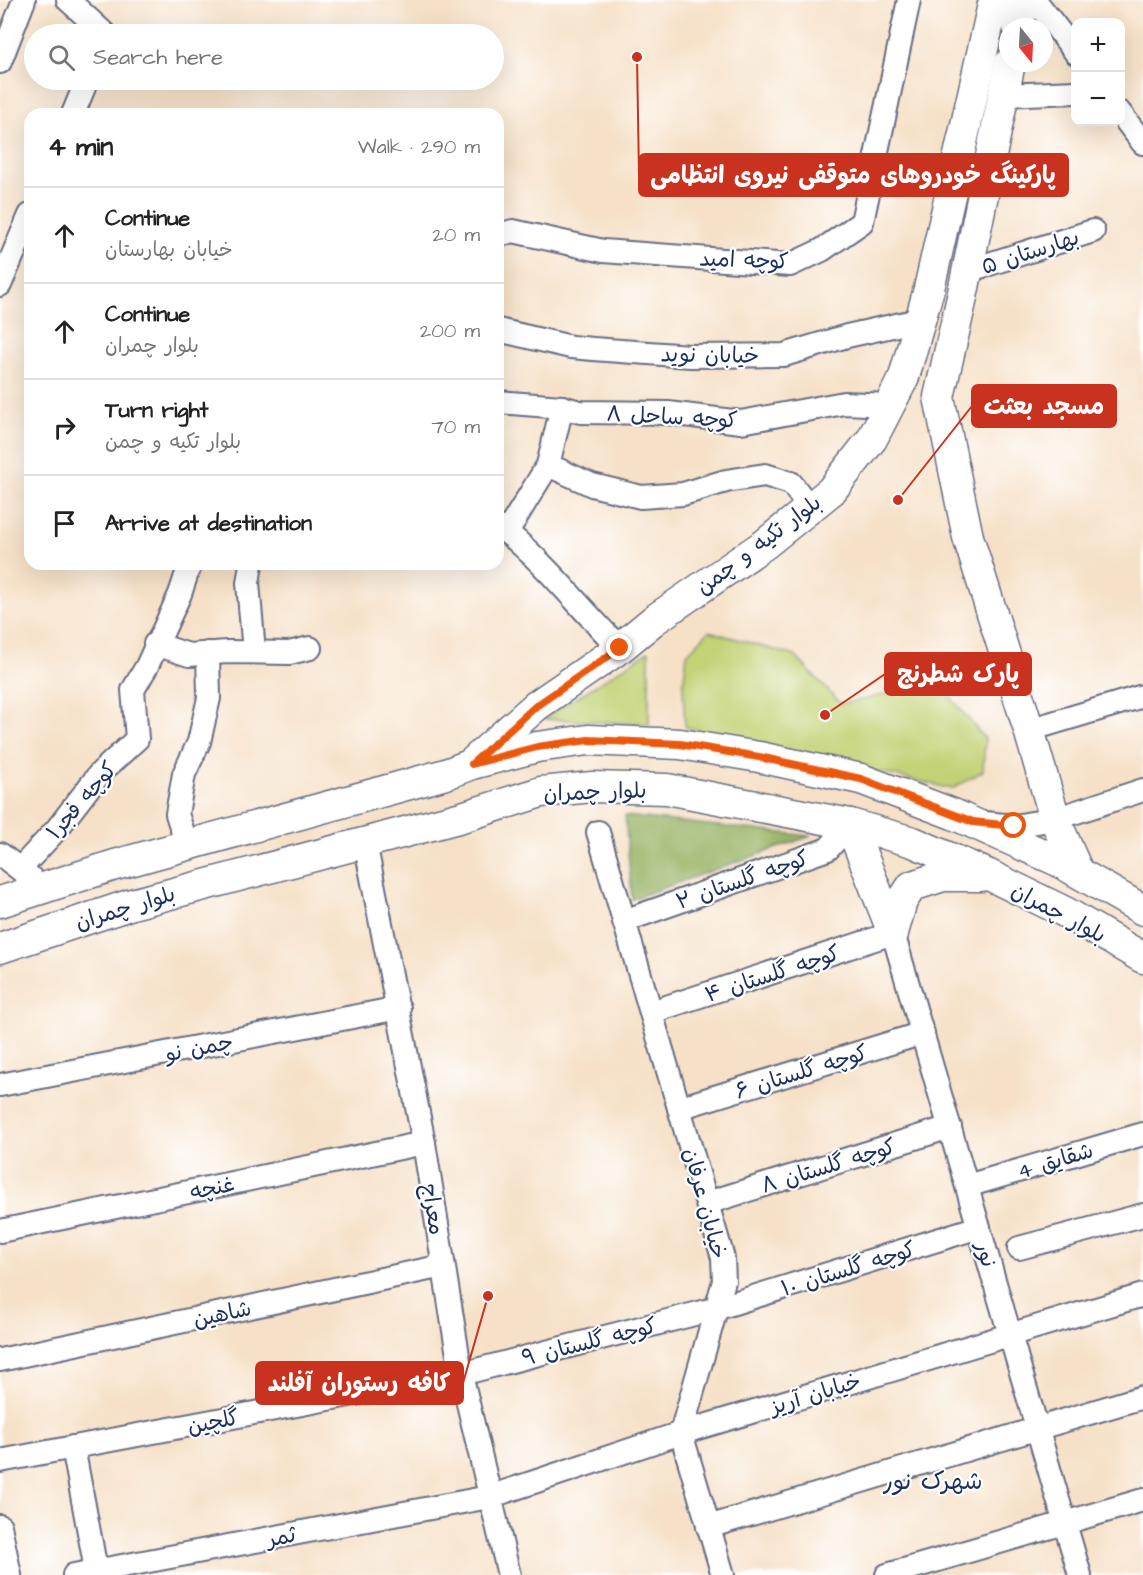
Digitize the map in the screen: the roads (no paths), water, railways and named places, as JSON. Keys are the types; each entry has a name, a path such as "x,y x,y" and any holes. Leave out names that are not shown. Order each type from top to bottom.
{"main road":[{"name":"بلوار تکیه و چمن","path":"472,764 536,706 620,648 654,620 765,544 810,508 831,490 872,439 904,377 929,289 994,0"},
{"path":"1020,18 1023,0"},
{"path":"939,397 1008,72"},
{"path":"918,325 922,338 932,344 952,339"},
{"path":"904,377 917,376 928,381 939,397 968,537 1029,730 1054,819 1078,872"},
{"name":"بلوار چمران","path":"0,902 115,865 446,774 472,764 537,747 588,740 680,744 759,757 861,779 973,822 1058,861 1143,910"},
{"name":"بلوار چمران","path":"0,948 132,904 462,817 540,792 592,787 667,789 850,824 913,842 989,875 1065,912 1143,958"},
{"path":"850,824 893,933"},
{"path":"893,933 902,901 912,886 943,876 989,875"}],"street":[{"path":"0,62 24,0"},
{"path":"68,0 94,24"},
{"name":"کوچه امید","path":"504,233 513,231 603,251 790,265 822,250 862,222 909,0"},
{"path":"1035,0 1071,47"},
{"path":"75,108 83,90"},
{"path":"1004,95 1071,93"},
{"path":"1125,120 1143,143"},
{"path":"0,285 24,229"},
{"name":"بهارستان ۵","path":"967,271 1093,231"},
{"name":"خیابان نوید","path":"504,331 593,349 690,356 784,355 847,336 918,325"},
{"name":"کوچه ساحل ۸","path":"504,402 562,407 580,412 668,413 741,422 844,403 890,405"},
{"path":"504,529 548,465 562,407"},
{"path":"548,465 592,485 641,497 683,494 726,481 765,475 791,483 810,508"},
{"path":"504,531 548,570 592,621 620,648"},
{"name":"کوچه فجر۱","path":"6,854 57,830 100,773 137,739 133,690 147,666 155,644 180,594 188,570"},
{"path":"250,570 248,583 254,652"},
{"path":"155,644 189,655 289,653 310,648"},
{"path":"187,845 177,814 184,774 199,742 209,698 208,653"},
{"path":"1029,730 1143,696"},
{"path":"973,822 1014,826 1054,819 1143,790"},
{"name":"کوچه گلستان ۲","path":"624,921 828,849 850,824"},
{"name":"خیابان عرفان","path":"598,832 723,1258 724,1281 718,1308 681,1433"},
{"name":"معراج","path":"365,842 424,1143 461,1374 508,1575"},
{"path":"6,854 44,888"},
{"name":"کوچه گلستان ۴","path":"651,1012 893,933"},
{"name":"نور","path":"893,933 1080,1575"},
{"name":"چمن نو","path":"0,1086 399,1008"},
{"name":"کوچه گلستان ۶","path":"679,1108 923,1034"},
{"name":"کوچه گلستان ۸","path":"707,1203 950,1127"},
{"name":"شقایق 4","path":"967,1186 1143,1134"},
{"name":"غنچه","path":"0,1232 424,1143"},
{"path":"1019,1248 1143,1215"},
{"name":"کوچه گلستان ۱۰","path":"718,1308 979,1227"},
{"name":"شاهین","path":"0,1360 443,1266"},
{"name":"خیابان آریز","path":"489,1497 681,1433 1143,1295"},
{"name":"کوچه گلستان ۹","path":"461,1374 718,1308"},
{"name":"گلچین","path":"0,1461 461,1374"},
{"path":"708,1527 1143,1397"},
{"path":"681,1433 723,1575"},
{"path":"73,1447 97,1573"},
{"name":"ثمر","path":"74,1575 97,1573 489,1497"},
{"path":"887,1575 1143,1500"},
{"path":"0,1526 10,1575"}],"place":[{"name":"پارکینگ خودروهای متوقفی نیروی انتظامی","path":"637,57"},
{"name":"مسجد بعثت","path":"898,500"},
{"name":"پارک شطرنج","path":"825,715"},
{"name":"کافه رستوران آفلند","path":"488,1296"}],"district":[{"name":"شهرک نور","path":"933,1481"}]}
